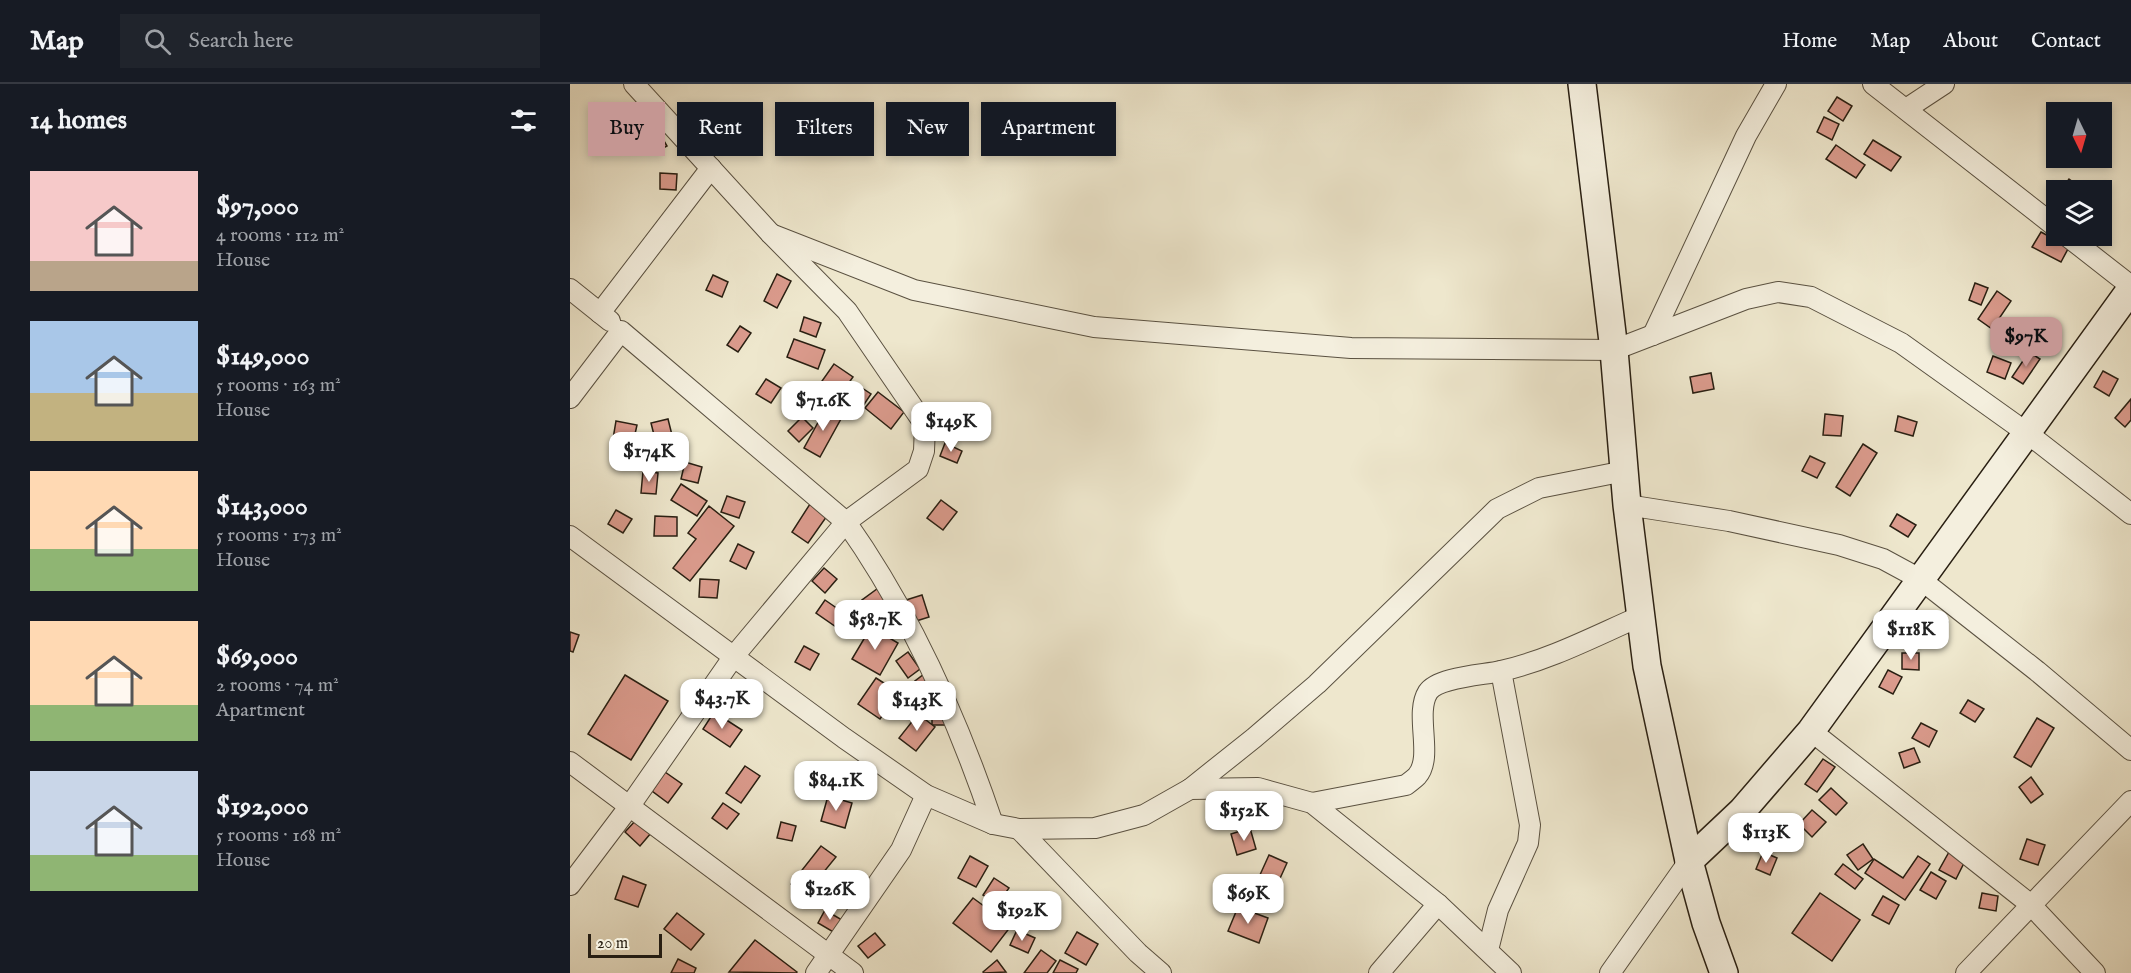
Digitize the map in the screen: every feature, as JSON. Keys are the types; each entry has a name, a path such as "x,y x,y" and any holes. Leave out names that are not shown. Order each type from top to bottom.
{"main road":[{"path":"1582,84 1614,350 1624,471 1647,666 1689,861 1706,923 1724,973"},
{"path":"1689,861 1742,811 1811,731 2131,288"}],"street":[{"path":"1653,335 1746,136 1776,84"},
{"path":"1873,84 2046,219"},
{"path":"1906,109 1944,84"},
{"path":"570,885 629,807 734,656 846,522 918,469 924,451 925,425 847,311 771,234 636,85"},
{"path":"600,313 711,168"},
{"path":"771,234 914,290 1094,327 1351,348 1614,350 1746,299 1778,292 1811,297 1901,344 2026,433 2131,514"},
{"path":"2079,246 2131,288"},
{"path":"570,290 846,522 872,558 915,636 946,699 972,762 993,824"},
{"path":"570,398 621,331"},
{"path":"570,536 844,738 926,795 993,824 1018,829 1095,828 1144,815 1190,789 1317,684 1497,509 1539,488 1624,471"},
{"path":"1628,505 1729,521 1839,545 1883,559 1920,579 2037,671 2131,750"},
{"path":"1312,803 1406,785 1419,775 1423,759 1423,702 1429,690 1443,682 1501,671 1542,660 1641,616"},
{"path":"1488,950 1498,910 1528,843 1530,825 1501,671"},
{"path":"1811,731 2030,904 2095,973"},
{"path":"570,762 853,973"},
{"path":"1190,789 1258,788 1312,803 1438,904 1511,973"},
{"path":"816,973 901,850 926,795"},
{"path":"1966,973 2131,801"},
{"path":"1018,829 1138,953 1161,973"},
{"path":"1610,973 1689,861"},
{"path":"1379,973 1438,904"}],"building":[{"path":"1837,97 1852,106 1843,121 1828,111"},
{"path":"1824,117 1839,124 1832,140 1817,132"},
{"path":"1873,140 1901,157 1891,171 1864,154"},
{"path":"1836,145 1865,165 1856,178 1826,159"},
{"path":"660,173 677,174 676,190 660,189"},
{"path":"2041,232 2046,235 2046,246 2069,247 2061,262 2032,247"},
{"path":"777,274 791,281 777,308 764,301"},
{"path":"713,275 728,282 722,297 706,290"},
{"path":"1975,283 1988,288 1981,305 1969,300"},
{"path":"1997,291 2011,301 1992,329 1978,319"},
{"path":"804,317 821,323 816,337 800,331"},
{"path":"740,326 751,333 738,352 727,345"},
{"path":"794,339 825,350 818,369 787,357"},
{"path":"2029,352 2040,359 2023,384 2012,377"},
{"path":"1993,356 2011,363 2005,379 1987,372"},
{"path":"834,364 853,377 841,394 822,381"},
{"path":"2103,371 2118,379 2109,396 2094,387"},
{"path":"1711,373 1714,389 1693,393 1690,377"},
{"path":"766,379 781,388 771,403 756,394"},
{"path":"856,384 871,394 859,412 844,402"},
{"path":"878,392 904,412 891,429 865,408"},
{"path":"2131,399 2131,420 2125,427 2115,418"},
{"path":"826,408 842,417 820,457 804,448"},
{"path":"1825,414 1843,416 1841,436 1823,435"},
{"path":"1898,416 1917,422 1913,436 1895,431"},
{"path":"802,417 813,428 799,442 788,431"},
{"path":"668,419 672,435 655,439 651,423"},
{"path":"616,421 637,425 633,443 613,439"},
{"path":"945,443 962,451 957,463 940,456"},
{"path":"1863,444 1877,453 1850,496 1836,487"},
{"path":"1810,456 1825,463 1817,478 1802,471"},
{"path":"685,462 702,467 698,483 681,479"},
{"path":"643,471 658,473 656,494 641,493"},
{"path":"681,484 707,501 697,516 671,500"},
{"path":"727,496 745,502 739,518 721,512"},
{"path":"941,500 957,512 943,530 927,518"},
{"path":"810,504 827,516 808,543 792,532"},
{"path":"709,506 734,526 690,581 673,568 696,539 688,533"},
{"path":"616,510 632,519 623,533 608,524"},
{"path":"1897,514 1916,525 1908,537 1890,526"},
{"path":"655,516 677,517 677,536 654,536"},
{"path":"738,544 754,552 746,569 730,561"},
{"path":"824,568 837,579 825,593 812,581"},
{"path":"700,579 719,580 717,598 699,597"},
{"path":"881,586 899,611 880,624 862,600"},
{"path":"922,595 929,617 913,622 906,600"},
{"path":"825,600 848,616 839,629 816,613"},
{"path":"1934,617 1948,622 1941,638 1927,633"},
{"path":"871,627 898,643 880,675 852,659"},
{"path":"570,632 579,635 573,652 570,651"},
{"path":"804,646 819,654 810,670 795,662"},
{"path":"908,652 920,669 908,678 896,661"},
{"path":"1902,653 1919,653 1919,670 1902,669"},
{"path":"1888,670 1902,677 1893,694 1879,687"},
{"path":"928,671 938,683 924,693 915,681"},
{"path":"625,675 668,701 631,760 588,734"},
{"path":"876,678 898,692 880,719 858,704"},
{"path":"1968,700 1984,709 1975,722 1960,713"},
{"path":"932,703 954,704 954,725 932,725"},
{"path":"714,712 742,730 730,747 703,729"},
{"path":"918,714 935,727 916,751 899,738"},
{"path":"2037,718 2054,728 2031,767 2014,757"},
{"path":"1921,723 1937,731 1929,747 1912,738"},
{"path":"1914,748 1920,762 1904,768 1899,753"},
{"path":"1823,759 1835,767 1817,792 1805,784"},
{"path":"745,766 760,776 741,803 726,793"},
{"path":"665,772 682,784 668,803 652,791"},
{"path":"2031,777 2043,794 2031,803 2019,787"},
{"path":"1831,788 1847,803 1836,815 1819,800"},
{"path":"828,796 852,803 845,828 821,821"},
{"path":"723,803 739,814 727,829 712,818"},
{"path":"1812,810 1826,822 1812,837 1799,824"},
{"path":"636,820 651,833 640,846 625,832"},
{"path":"781,822 796,826 792,841 777,838"},
{"path":"1250,828 1256,849 1237,855 1231,834"},
{"path":"2027,839 2045,845 2038,865 2020,859"},
{"path":"1863,844 1873,859 1858,870 1847,855"},
{"path":"821,846 836,857 805,895 791,884"},
{"path":"1763,852 1777,858 1770,875 1756,869"},
{"path":"1949,852 1965,861 1956,879 1939,870"},
{"path":"1269,855 1287,863 1277,885 1259,877"},
{"path":"970,856 988,866 976,887 958,878"},
{"path":"1918,856 1930,864 1905,900 1865,873 1874,859 1903,878"},
{"path":"1843,864 1863,879 1855,889 1835,874"},
{"path":"1931,872 1946,881 1936,899 1920,890"},
{"path":"623,876 646,885 638,907 615,899"},
{"path":"994,878 1009,888 997,905 983,895"},
{"path":"1820,893 1860,920 1832,961 1792,933"},
{"path":"1982,893 1998,896 1996,911 1979,908"},
{"path":"1883,896 1899,905 1889,924 1872,915"},
{"path":"973,898 1011,926 991,952 953,923"},
{"path":"1238,907 1268,918 1259,943 1228,931"},
{"path":"825,910 842,920 835,933 818,923"},
{"path":"677,913 704,934 691,950 664,929"},
{"path":"1017,930 1035,938 1028,953 1010,945"},
{"path":"1077,932 1098,944 1086,965 1065,953"},
{"path":"875,933 885,945 868,958 858,946"},
{"path":"755,940 797,972 729,972"},
{"path":"1041,950 1056,961 1047,973 1024,973"},
{"path":"678,959 696,968 694,973 671,973"},
{"path":"997,960 1006,972 983,972"},
{"path":"1060,960 1078,969 1076,973 1053,973"}]}
